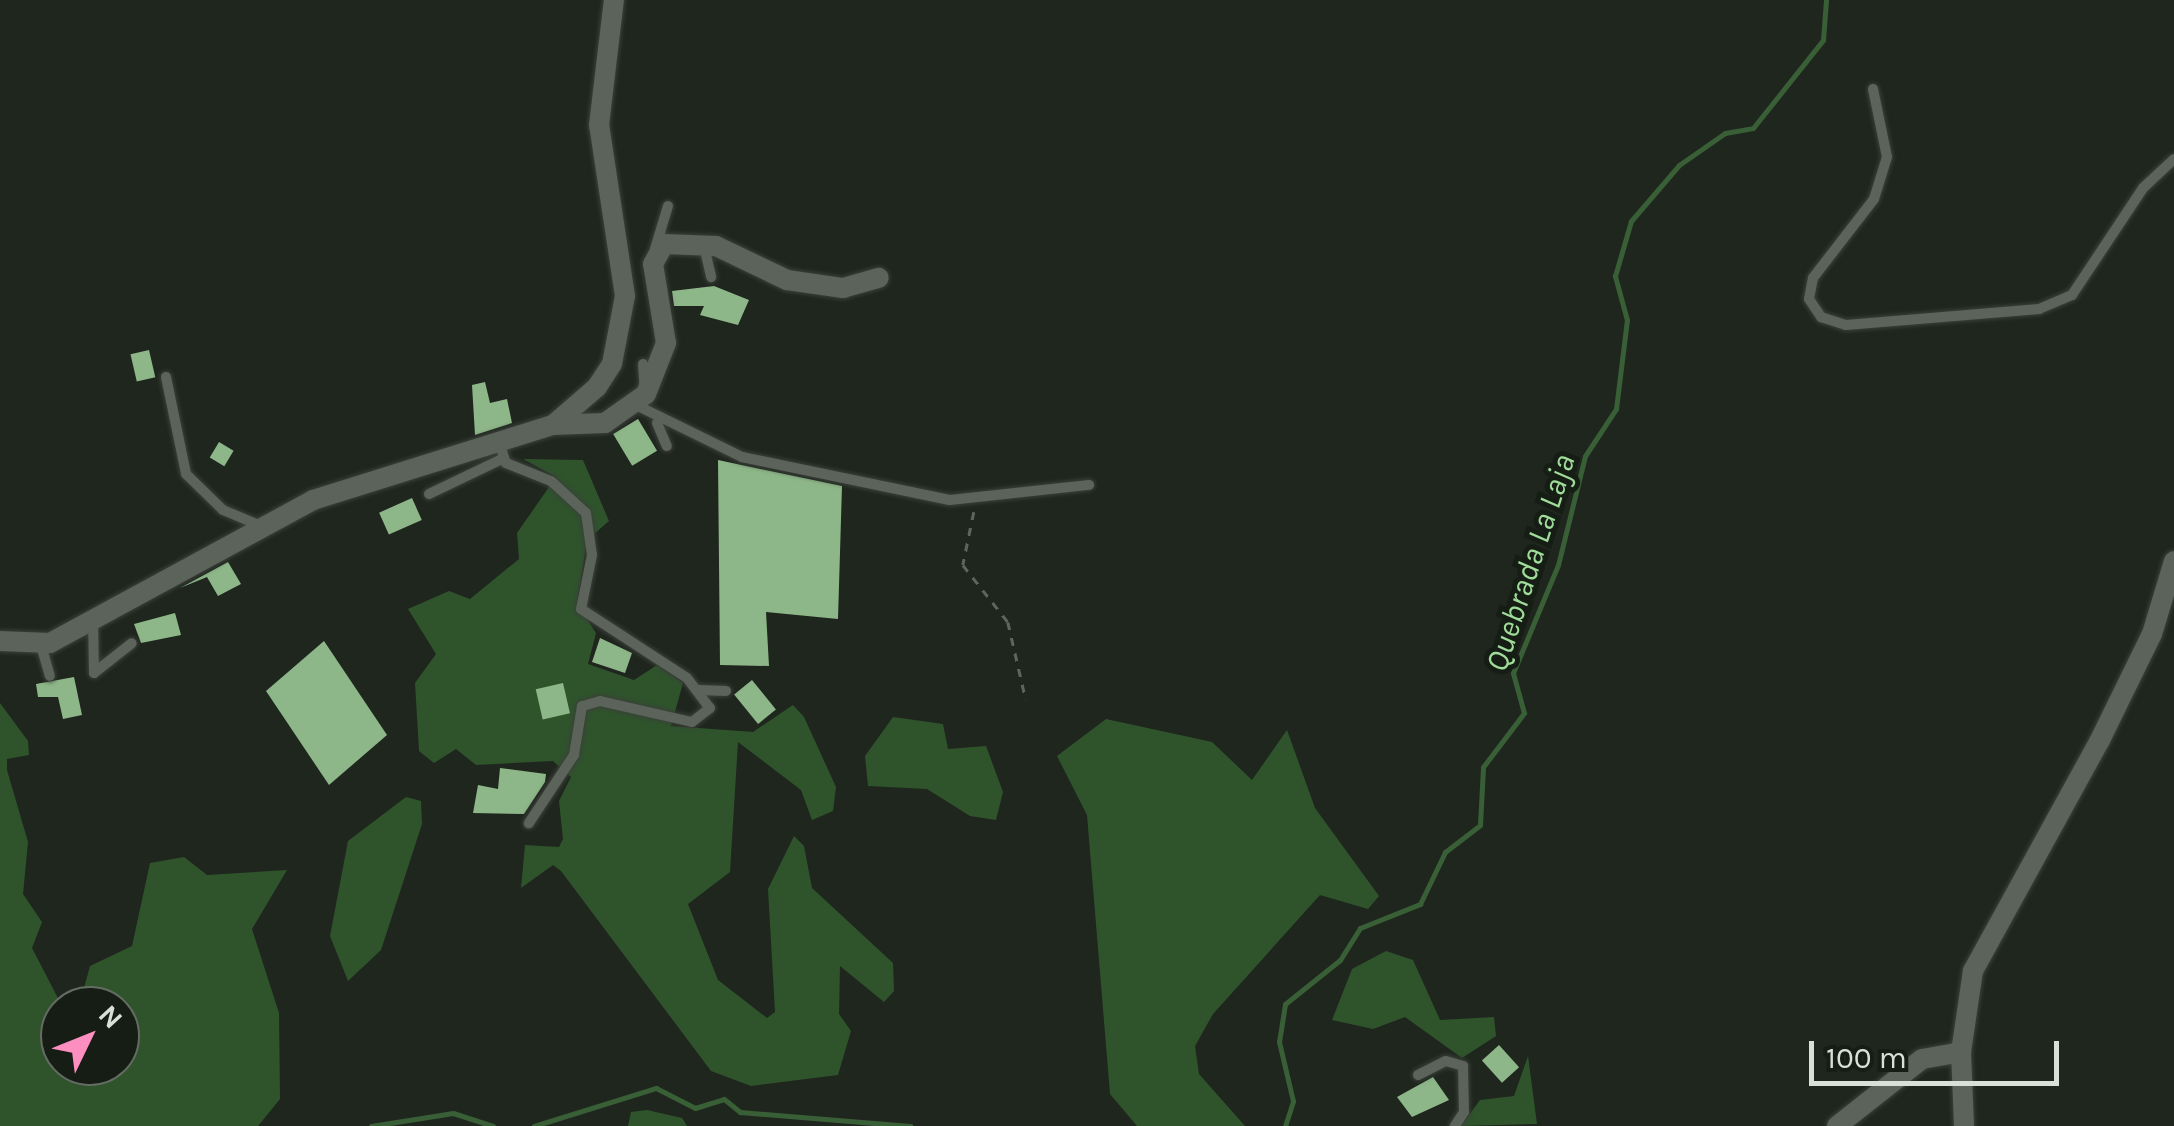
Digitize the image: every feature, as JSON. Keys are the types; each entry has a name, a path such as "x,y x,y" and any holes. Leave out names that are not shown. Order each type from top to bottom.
{"street":[{"path":"0,642 41,644 261,526 372,474 500,450 554,425 605,378 624,314 599,125 614,0"},
{"path":"554,425 605,423 641,400 666,344 654,254 664,244 704,245 787,280 843,288 878,278"},
{"path":"1964,1126 1961,1052 1972,971 2107,726 2174,562"},
{"path":"1837,1126 1922,1059 1961,1052"}],"lane":[{"path":"1872,89 1887,157 1874,199 1812,278 1809,299 1821,317 1846,325 2039,310 2072,294 2143,188 2174,159"},
{"path":"654,254 668,206"},
{"path":"704,245 711,277"},
{"path":"643,364 641,400 667,446"},
{"path":"166,376 186,474 223,510 261,526"},
{"path":"656,422 742,457 973,501 1089,485"},
{"path":"429,494 500,450 551,481 586,513 592,555 581,609 699,690 709,713 692,722 600,701 582,706 574,755 529,823"},
{"path":"93,618 94,674 132,643"},
{"path":"41,644 50,676"},
{"path":"699,690 726,691"},
{"path":"1418,1075 1446,1060 1463,1066 1455,1126"}],"path":[{"path":"973,501 962,565 1008,622 1026,700"}],"green space":[{"path":"523,459 583,460 609,521 587,540 577,603 596,633 588,664 634,680 657,665 683,683 671,726 753,732 793,705 804,717 836,787 833,811 812,820 801,790 738,742 730,872 688,904 718,980 767,1018 775,1012 768,889 794,836 804,846 812,888 893,963 894,991 884,1002 840,966 839,1014 851,1031 838,1075 751,1086 711,1071 561,871 553,865 521,888 525,845 559,847 563,839 559,801 571,777 553,761 476,765 456,749 434,763 419,751 415,683 436,654 408,609 449,591 470,599 519,559 517,533 556,477"},
{"path":"0,703 28,741 29,755 7,759 7,770 28,842 23,894 42,922 32,948 52,986 40,986 40,1086 140,1086 140,986 84,986 90,966 132,946 150,863 184,857 207,875 287,870 252,929 279,1013 280,1099 258,1126 0,1126"},
{"path":"893,717 943,724 948,749 986,746 1003,792 996,820 970,816 927,789 868,786 865,756"},
{"path":"1106,719 1212,742 1252,780 1287,730 1315,808 1379,896 1368,909 1320,895 1213,1014 1195,1046 1199,1074 1245,1126 1137,1126 1110,1094 1087,815 1057,756"},
{"path":"406,797 421,801 422,824 381,950 348,981 330,936 348,841"},
{"path":"1386,951 1413,960 1440,1020 1494,1017 1496,1036 1462,1058 1405,1017 1373,1029 1332,1020 1352,969"},
{"path":"1528,1056 1537,1124 1461,1126 1480,1100 1514,1096"},
{"path":"647,1110 682,1118 687,1126 628,1126 631,1112"}],"building":[{"path":"714,286 749,300 738,325 700,315 704,306 674,306 672,291"},
{"path":"149,350 155,377 137,382 130,354"},
{"path":"485,382 490,403 507,399 512,423 475,435 472,385"},
{"path":"638,419 657,451 632,466 613,434"},
{"path":"219,442 234,451 224,466 210,457"},
{"path":"718,460 842,486 838,619 766,612 769,666 720,665"},
{"path":"412,498 422,520 389,535 379,513"},
{"path":"228,562 241,584 218,596 207,577 180,588"},
{"path":"175,613 181,635 141,643 134,624"},
{"path":"600,638 632,653 625,673 592,662"},
{"path":"324,641 387,735 329,785 266,691"},
{"path":"74,677 82,715 63,719 58,697 38,697 36,684"},
{"path":"752,680 776,710 758,724 734,694"},
{"path":"563,683 570,713 543,720 536,689"},
{"path":"500,768 546,774 545,782 524,814 473,813 478,785 498,789"},
{"path":"1499,1045 1519,1067 1502,1083 1482,1060"},
{"path":"1433,1077 1449,1100 1412,1117 1397,1097"}],"waterway":[{"name":"Quebrada La Laja","path":"1285,1126 1293,1101 1279,1042 1285,1004 1340,960 1360,928 1420,904 1445,852 1480,825 1483,767 1524,713 1513,673 1558,565 1585,456 1616,409 1627,320 1615,276 1631,221 1679,165 1725,133 1753,128 1823,40 1826,0"},
{"name":"Quebrada La Laja","path":"534,1126 656,1088 695,1108 724,1099 740,1112 910,1126"},
{"name":"Quebrada La Laja","path":"371,1126 453,1113 493,1126"}]}
